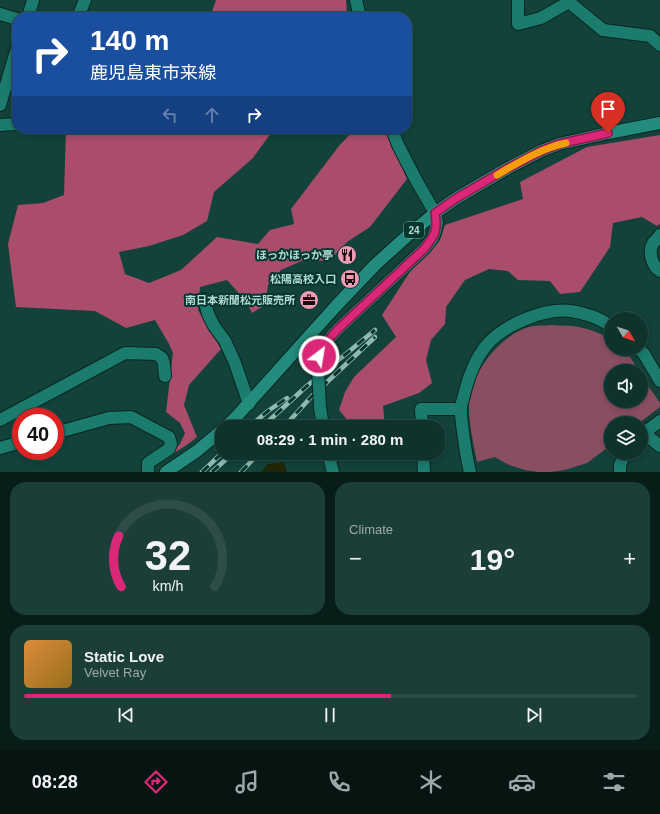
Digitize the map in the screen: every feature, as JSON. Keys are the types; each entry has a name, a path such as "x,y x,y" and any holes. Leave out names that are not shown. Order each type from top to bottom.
{"main road":[{"name":"24","path":"233,420 376,264 435,213 455,199 508,168 541,151 559,144 660,123"},
{"path":"166,472 197,451 215,436"}],"street":[{"path":"29,12 33,0"},
{"path":"80,12 85,0"},
{"path":"356,0 359,12"},
{"path":"518,0 518,24 541,18 569,2 603,30 650,36 660,44"},
{"path":"0,14 12,18"},
{"path":"0,105 5,66 12,56"},
{"path":"0,125 12,124"},
{"path":"322,420 318,370 319,356 323,346 337,330 424,249 432,239 437,227 435,213 416,180 394,134"},
{"path":"660,235 653,244 651,250 651,258 656,269 660,271"},
{"path":"204,299 208,314 214,326 225,341 236,363 249,404"},
{"path":"470,472 464,447 461,408 467,383 477,358 486,346 503,331 520,321 550,312 571,311 592,316 604,322"},
{"path":"1,418 125,354 156,354 162,358 165,376"},
{"path":"645,356 660,381"},
{"path":"422,420 421,409 461,408"},
{"path":"64,430 109,418 131,417 169,437 171,444 169,449 148,463 148,472"},
{"path":"648,430 660,421"},
{"path":"648,438 660,446"},
{"path":"0,448 12,445"},
{"path":"330,460 333,472"},
{"path":"423,460 424,472"},
{"path":"620,472 622,460"}],"shaded area":[{"path":"216,0 346,0 347,12 212,12"},
{"path":"66,134 270,134 253,158 214,192 207,221 183,235 149,246 119,252 125,274 149,283 181,270 217,237 258,244 270,230 294,224 291,209 339,146 350,134 388,134 407,179 370,227 347,242 329,261 304,260 281,270 268,285 265,305 252,313 246,301 227,280 200,287 198,310 221,349 189,385 184,405 197,437 162,461 165,455 173,451 180,444 185,433 180,423 166,412 173,353 155,320 126,328 95,311 16,307 8,244 18,205 43,203 64,195"},
{"path":"660,135 660,224 657,226 642,217 613,223 610,247 580,292 560,294 550,281 518,280 508,271 489,269 465,280 446,307 445,324 431,340 426,360 432,383 419,393 383,406 384,420 347,420 339,410 345,392 354,377 396,337 382,315 417,261 440,240 445,225 523,199 520,182 587,147"},
{"path":"534,326 576,326 587,329 604,336 604,356 630,357 634,364 604,364 604,408 648,408 648,385 660,403 660,407 648,416 604,416 604,450 587,463 565,470 538,472 525,470 509,465 495,457 477,462 469,416 469,400 471,389 476,377 490,356 508,338 519,331"},
{"path":"284,462 287,472 261,472 268,464"}],"railway":[{"path":"270,420 308,385 375,330"},
{"path":"290,420 311,397 375,337"},
{"path":"257,420 287,398"},
{"path":"202,472 215,460"},
{"path":"212,472 225,460"},
{"path":"241,472 252,460"}],"slow traffic":[{"path":"497,175 541,151 566,143"}],"place":[{"name":"ほっかほっか亭","path":"347,255"},
{"name":"松陽高校入口","path":"350,279"},
{"name":"南日本新聞松元販売所","path":"309,300"}],"route":[{"path":"319,356 323,346 337,330 424,249 432,239 437,227 435,213 455,199 508,168 541,151 559,144 608,133"}]}
